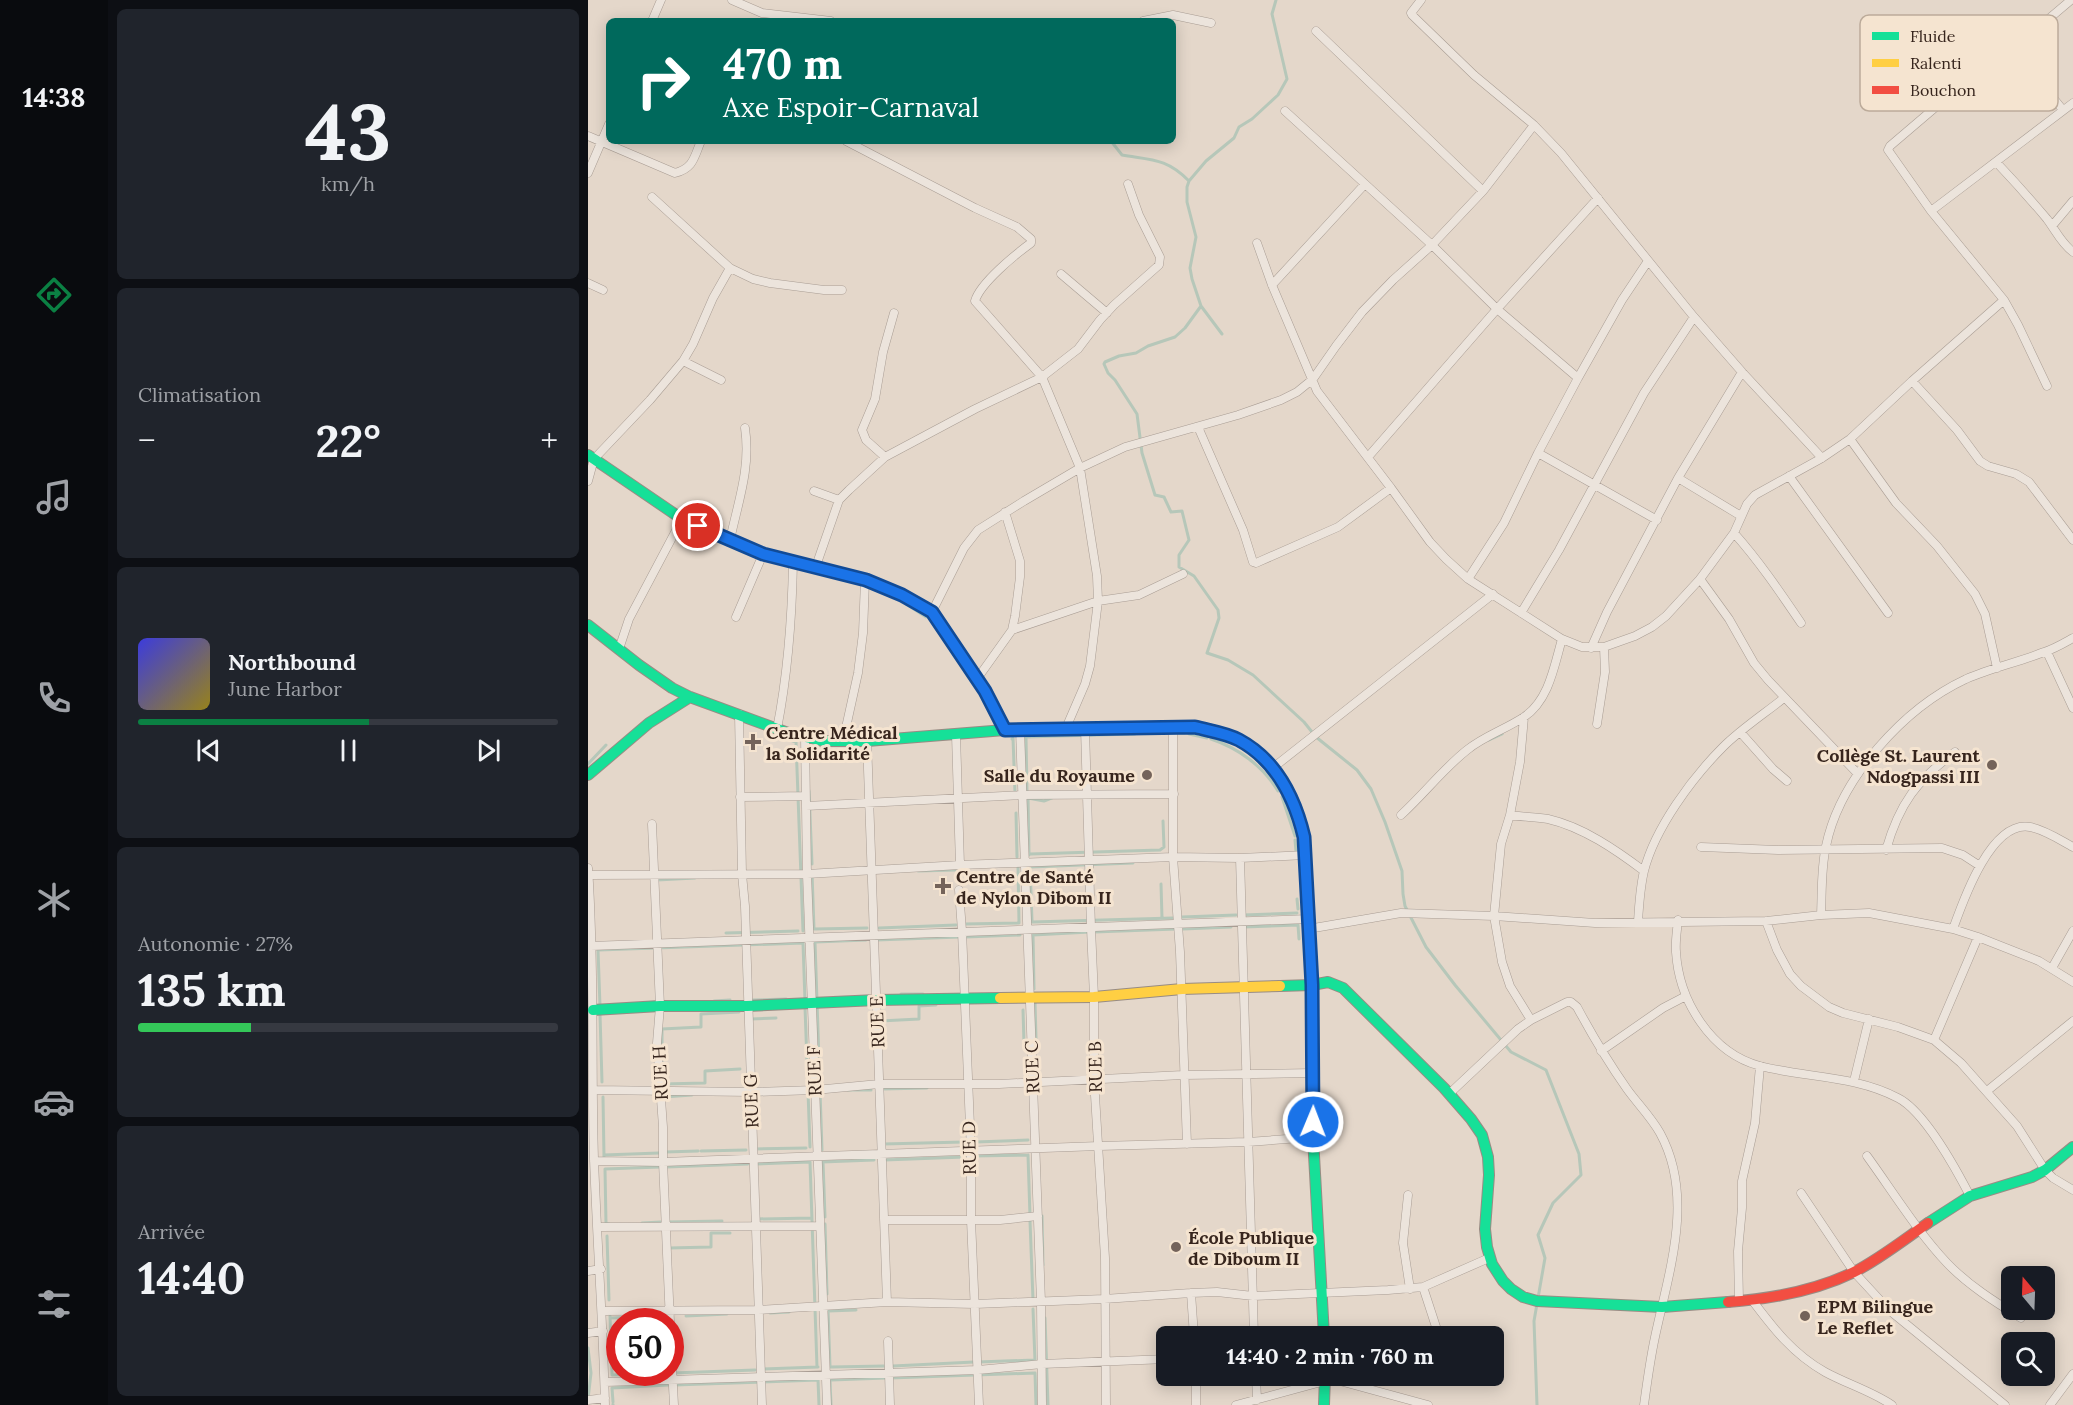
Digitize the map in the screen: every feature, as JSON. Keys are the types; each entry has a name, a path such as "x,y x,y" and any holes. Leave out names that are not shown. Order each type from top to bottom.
{"street":[{"path":"653,18 661,0"},
{"path":"732,0 760,17 778,18"},
{"path":"1421,0 1412,15 1467,69 1534,125 1561,153 1694,318 1822,458"},
{"path":"2053,15 2071,0"},
{"path":"1158,18 1173,15 1211,23"},
{"path":"1316,30 1483,190"},
{"path":"1931,212 2073,103"},
{"path":"2058,105 2062,110"},
{"path":"1285,111 1432,245 1497,309 1578,378"},
{"path":"1931,111 1888,150 1931,212 2004,300 2047,386"},
{"path":"932,612 964,548 978,530 1005,512 1080,468 1125,447 1198,427 1281,400 1297,392 1313,379 1362,312 1432,245 1483,190 1534,125"},
{"path":"588,173 606,132"},
{"path":"588,136 606,144"},
{"path":"607,144 675,173 686,170 691,165 701,144"},
{"path":"852,144 1017,228 1031,239 1031,243 1003,266 975,297 975,301 1042,377 1080,468 1097,576 1098,601 1090,666 1085,684 1066,728"},
{"path":"1997,162 2052,226 2060,241 2073,252"},
{"path":"816,566 839,500 885,457 975,409 1042,377 1078,349 1107,313 1159,265 1161,261 1139,215 1128,184"},
{"path":"1272,285 1365,184"},
{"path":"652,197 730,268 753,279 770,283 842,290"},
{"path":"1368,457 1497,309 1598,198"},
{"path":"2052,226 2073,201"},
{"path":"1257,243 1272,285 1324,402 1368,457 1430,542 1468,579 1562,639 1591,648 1604,647 1635,636 1666,616 1700,579 1734,533 1747,504 1755,495 1822,458 1850,439 2004,300"},
{"path":"1468,579 1504,523 1578,378 1622,300 1648,261"},
{"path":"588,481 591,457 650,400 683,361 693,344 712,298 730,268"},
{"path":"1060,274 1107,313"},
{"path":"588,283 603,290"},
{"path":"885,457 866,440 862,430 874,399 883,352 894,313"},
{"path":"1521,613 1559,550 1593,483 1644,393 1694,318"},
{"path":"683,361 721,380"},
{"path":"1591,648 1607,612 1677,478 1742,372"},
{"path":"1912,381 1957,430 1980,461 1988,466 2016,474 2029,482 2072,536"},
{"path":"1198,427 1243,530 1253,562 1256,563 1338,527 1391,488"},
{"path":"730,540 744,487 747,463 745,428"},
{"path":"1850,439 1896,503 1937,546 1975,594 1985,614 1997,668"},
{"path":"1538,453 1657,520"},
{"path":"591,457 682,519 763,554 866,580 902,595 932,612 992,703 1005,730"},
{"path":"1789,476 1888,613"},
{"path":"1677,478 1742,516"},
{"path":"814,491 839,500"},
{"path":"977,680 1012,630 1018,598 1020,561 1005,512"},
{"path":"619,649 629,619 682,519"},
{"path":"1734,533 1774,582 1801,623"},
{"path":"736,617 763,554"},
{"path":"777,729 790,647 793,562"},
{"path":"1012,630 1098,601 1139,595 1183,574"},
{"path":"1700,579 1729,619 1754,663 1858,774"},
{"path":"843,741 858,673 866,580"},
{"path":"1274,767 1493,594"},
{"path":"588,626 672,688 690,697 777,729 823,741 867,741 1005,730 1195,727 1239,740 1274,767 1300,820 1306,855 1312,985 1313,1137 1323,1326"},
{"path":"1821,915 1825,849 1830,827 1840,803 1858,774 1893,731 1932,698 1966,679 2047,652 2073,638"},
{"path":"1401,815 1425,793 1449,765 1469,748 1524,717 1536,707 1544,695 1562,639"},
{"path":"1598,724 1605,672 1604,647"},
{"path":"2047,652 2073,708"},
{"path":"588,775 638,729 661,712 690,697"},
{"path":"1638,921 1644,871 1663,828 1682,797 1723,747 1785,698"},
{"name":"RUE G","path":"739,714 742,874 762,1405"},
{"path":"1524,717 1520,762 1510,815 1501,844 1494,916 1502,962 1510,986 1531,1020"},
{"path":"1173,728 1173,857 1182,989 1187,1144"},
{"name":"RUE B","path":"1085,729 1094,997 1094,1079 1105,1249 1106,1405"},
{"name":"RUE C","path":"1020,730 1025,930 1041,1302 1042,1405"},
{"path":"1741,733 1773,769 1787,781"},
{"path":"956,735 960,865"},
{"name":"RUE F","path":"805,737 807,874 827,1405"},
{"name":"RUE E","path":"867,741 887,1302"},
{"path":"1886,850 1904,805 1920,781 1955,752"},
{"path":"806,806 1022,795 1174,794"},
{"path":"740,797 806,796"},
{"path":"1510,815 1549,819 1573,828 1607,845 1644,871"},
{"name":"RUE H","path":"652,824 660,1006 657,1043 670,1308"},
{"path":"1953,929 1964,897 1980,866 1992,848 2004,836 2016,828 2029,827 2073,847"},
{"path":"1701,847 1778,850 1942,848 1963,855 1980,866"},
{"path":"588,875 807,874 1089,860 1306,855"},
{"path":"1240,858 1254,1326"},
{"path":"588,868 593,1010 590,1048 591,1135 594,1161 592,1202 598,1227 601,1269 605,1401 588,1400"},
{"name":"RUE D","path":"958,891 962,932 971,1151 971,1220 979,1405"},
{"path":"591,946 810,936 1242,922 1308,924 1401,913 1595,923 1678,920 1766,921 1869,913 1953,929 2039,961 2073,982"},
{"path":"1678,920 1676,951 1686,996 1700,1023 1722,1046 1739,1058 1760,1066 1854,1081 1898,1098 1913,1109 1949,1157 1970,1196"},
{"path":"1766,921 1777,950 1790,974 1801,986 1829,1007 1843,1013 1934,1040 1961,1063 2018,1126 2045,1170 2053,1178 2073,1190"},
{"path":"2052,968 2073,931"},
{"path":"1934,1040 1978,938"},
{"path":"593,1010 877,1000 1094,997 1182,989 1312,985 1325,981 1333,982 1341,987 1449,1094 1475,1123 1484,1140 1488,1170 1485,1235 1489,1258 1496,1273 1513,1292 1523,1298 1537,1301 1554,1300 1662,1307 1752,1300 1799,1292 1854,1272 1970,1196 2031,1178 2045,1170 2073,1147"},
{"path":"1601,1051 1663,1008 1686,996"},
{"path":"1449,1094 1492,1052 1531,1020 1571,1002 1577,1007 1601,1051 1659,1131 1666,1146 1676,1186 1678,1214 1667,1288 1654,1340 1644,1405"},
{"path":"1854,1081 1869,1019"},
{"path":"1987,1091 2073,1021"},
{"path":"1739,1301 1738,1251 1742,1180 1755,1123 1760,1066"},
{"path":"592,1090 751,1092 815,1090 879,1084 1032,1082 1183,1075 1245,1076 1313,1073"},
{"path":"594,1161 663,1162 1248,1142 1313,1137"},
{"path":"1867,1156 1918,1228 1948,1264 1989,1299 2001,1306"},
{"path":"1801,1193 1854,1272 1889,1310 2005,1405"},
{"path":"1408,1195 1403,1243 1410,1289"},
{"path":"884,1220 1000,1220 1038,1216"},
{"path":"598,1227 820,1226"},
{"path":"684,1311 758,1310 887,1302 975,1304 1041,1302 1217,1292 1253,1296 1410,1289 1423,1287 1489,1258"},
{"path":"588,1271 601,1269"},
{"path":"1423,1287 1436,1326"},
{"path":"1191,1293 1193,1326"},
{"path":"1752,1300 1777,1334 1797,1352 1824,1371 1892,1405"},
{"path":"588,1333 603,1331"},
{"path":"888,1341 890,1405"},
{"path":"684,1379 978,1370 1042,1364 1156,1359"},
{"path":"2050,1405 2073,1374"},
{"path":"673,1386 674,1405"},
{"path":"1196,1386 1196,1405"},
{"path":"1256,1386 1257,1400"},
{"path":"1236,1405 1300,1386"},
{"path":"1324,1405 1325,1386"},
{"path":"1362,1386 1428,1405"}],"waterway":[{"path":"1222,334 1201,306 1192,279 1190,268 1196,237 1187,202 1187,187 1189,181 1206,161 1234,138 1239,127 1252,119 1278,95 1287,79 1272,14 1276,0"},
{"path":"1113,144 1122,155 1166,164 1189,181"},
{"path":"1201,306 1185,328 1175,337 1148,346 1136,353 1119,356 1104,364 1137,414 1142,453 1155,495 1164,497 1171,512 1182,511 1189,540 1179,555 1179,567 1194,576 1218,610 1219,618 1207,653 1228,660 1253,675 1304,722 1316,737 1357,770 1371,789 1385,822 1402,871 1405,906 1426,947 1511,1052 1546,1070 1579,1154 1581,1175 1553,1203 1538,1235 1545,1258 1534,1321 1537,1405"},
{"path":"906,604 926,617"},
{"path":"1139,733 1155,733"},
{"path":"1177,733 1184,733"},
{"path":"1025,737 1135,734"},
{"path":"1189,734 1207,738"},
{"path":"1489,740 1502,734"},
{"path":"780,736 788,739"},
{"path":"1026,737 1027,792"},
{"path":"1012,739 1015,793"},
{"path":"1211,739 1231,747 1249,759 1278,791"},
{"path":"790,740 796,742 803,931"},
{"path":"588,764 606,745"},
{"path":"808,746 820,745"},
{"path":"809,791 812,864"},
{"path":"1028,797 1029,855"},
{"path":"1028,798 1044,801 1054,797"},
{"path":"1282,797 1295,836"},
{"path":"1016,813 1017,857"},
{"path":"1030,854 1160,850 1164,847 1163,821"},
{"path":"1295,840 1296,851"},
{"path":"1030,867 1133,863"},
{"path":"1018,866 1019,923"},
{"path":"1030,866 1032,921"},
{"path":"918,871 955,870"},
{"path":"812,873 814,929 867,928"},
{"path":"657,880 695,878"},
{"path":"1161,884 1162,918"},
{"path":"1297,899 1298,909"},
{"path":"1243,915 1297,913"},
{"path":"1182,917 1236,915"},
{"path":"1032,922 1173,918"},
{"path":"964,924 1019,923"},
{"path":"879,928 956,925"},
{"path":"1298,925 1299,939"},
{"path":"1243,927 1298,925"},
{"path":"1183,929 1231,927"},
{"path":"1094,932 1176,929"},
{"path":"726,933 798,931"},
{"path":"1033,935 1090,932"},
{"path":"1033,934 1034,989"},
{"path":"965,937 1020,935"},
{"path":"876,940 960,937"},
{"path":"822,1150 815,942 866,940"},
{"path":"803,943 805,1001"},
{"path":"600,1006 598,950 803,943"},
{"path":"901,994 923,994"},
{"path":"751,1000 786,999"},
{"path":"714,1001 730,1000"},
{"path":"1035,1002 1036,1039"},
{"path":"880,1021 919,1019 919,1006 936,1005"},
{"path":"805,1007 810,1147"},
{"path":"1023,1010 1024,1043"},
{"path":"662,1067 662,1029 701,1027 701,1014 739,1012"},
{"path":"600,1014 602,1082"},
{"path":"751,1019 776,1018"},
{"path":"663,1084 705,1083 705,1071 740,1069"},
{"path":"882,1089 927,1088"},
{"path":"848,1090 871,1090"},
{"path":"664,1097 692,1095"},
{"path":"603,1097 604,1157"},
{"path":"975,1142 1028,1140"},
{"path":"883,1144 964,1142"},
{"path":"754,1149 806,1148"},
{"path":"701,1151 746,1150"},
{"path":"665,1152 698,1151"},
{"path":"604,1155 659,1153"},
{"path":"1028,1155 1030,1216"},
{"path":"973,1156 1028,1155"},
{"path":"884,1160 965,1157"},
{"path":"822,1162 874,1160"},
{"path":"810,1162 817,1367"},
{"path":"755,1164 810,1162"},
{"path":"823,1162 825,1217"},
{"path":"666,1167 748,1164"},
{"path":"605,1169 660,1167"},
{"path":"605,1169 606,1224 609,1224"},
{"path":"1042,1216 1043,1265"},
{"path":"757,1219 812,1218"},
{"path":"668,1222 722,1221"},
{"path":"1030,1221 1033,1300"},
{"path":"642,1223 661,1222"},
{"path":"825,1224 827,1294"},
{"path":"669,1251 669,1248 711,1247 711,1233 730,1233"},
{"path":"607,1236 609,1300"},
{"path":"828,1308 830,1367"},
{"path":"1033,1309 1035,1361"},
{"path":"828,1311 856,1310"},
{"path":"770,1313 789,1312"},
{"path":"686,1316 727,1314"},
{"path":"1045,1318 1048,1405"},
{"path":"588,1348 591,1373 588,1399"},
{"path":"978,1362 1034,1360"},
{"path":"893,1366 974,1362"},
{"path":"831,1367 885,1366"},
{"path":"763,1369 818,1367"},
{"path":"684,1373 755,1370"},
{"path":"890,1378 1035,1373 1036,1405"},
{"path":"831,1380 886,1378"},
{"path":"684,1385 818,1380 819,1405"},
{"path":"830,1380 831,1405"},
{"path":"612,1388 649,1386"},
{"path":"612,1388 613,1402"}],"traffic: fast":[{"path":"588,455 682,519 763,554 865,580 902,595 932,612 985,691 1005,730"},
{"path":"588,625 639,665 672,688 690,697 788,733 823,741 867,741 1005,730 1143,728"},
{"path":"588,775 649,723 690,697"},
{"path":"1305,854 1312,985 1313,1137 1323,1326"},
{"path":"1280,986 1328,982 1343,988 1444,1088 1471,1119 1482,1135 1488,1157 1485,1229 1487,1247 1492,1264 1511,1289 1523,1297 1537,1301 1662,1307 1728,1302"},
{"path":"593,1010 660,1006 747,1006 877,1000 1000,998"},
{"path":"1928,1223 1970,1196 2032,1177 2045,1170 2073,1147"},
{"path":"1324,1405 1325,1386"}],"traffic: slow":[{"path":"1000,998 1094,997 1182,989 1280,986"}],"traffic: jam":[{"path":"1143,728 1193,727 1217,731 1238,740 1257,753 1273,769 1296,809 1305,854"},
{"path":"1728,1302 1792,1293 1839,1279 1872,1262 1928,1223"}],"place":[{"name":"Centre Médical la Solidarité","path":"753,742"},
{"name":"Collège St. Laurent Ndogpassi III","path":"1992,765"},
{"name":"Salle du Royaume","path":"1147,775"},
{"name":"Centre de Santé de Nylon Dibom II","path":"943,886"},
{"name":"École Publique de Diboum II","path":"1176,1247"},
{"name":"EPM Bilingue Le Reflet","path":"1805,1316"}],"route":[{"path":"698,526 763,554 866,580 902,595 932,612 985,691 1005,730 1195,727 1239,740 1274,767 1300,820 1304,837 1312,985 1313,1122"}]}
